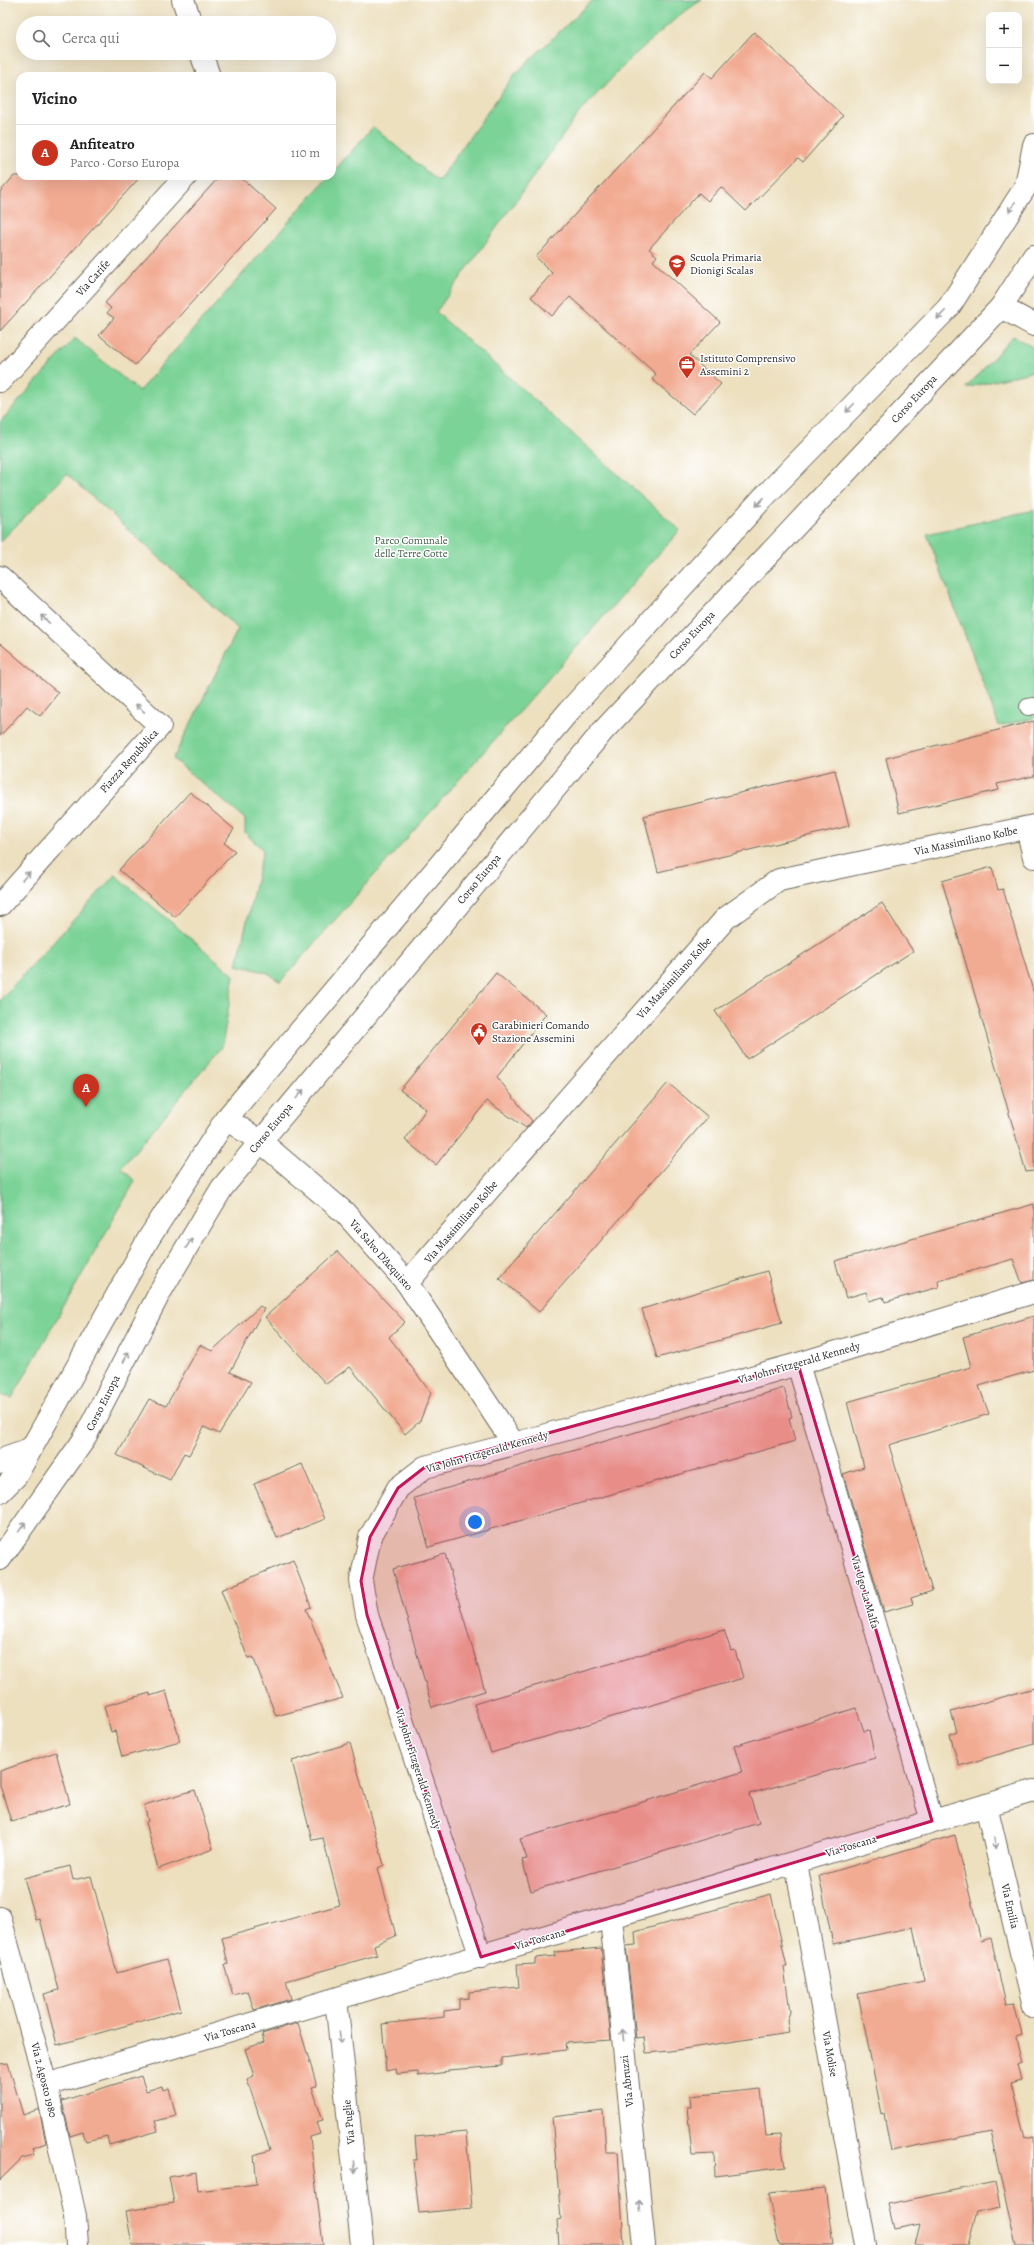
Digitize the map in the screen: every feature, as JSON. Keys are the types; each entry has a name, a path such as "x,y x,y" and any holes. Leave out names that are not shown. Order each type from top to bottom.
{"street":[{"path":"183,0 189,16"},
{"path":"203,60 208,72"},
{"path":"0,1492 16,1476 149,1238 226,1119 569,711 762,500 949,307 1026,186 1034,145"},
{"name":"Via Carife","path":"0,381 182,180"},
{"name":"Corso Europa","path":"0,1559 83,1441 160,1292 222,1188 603,731 1001,306 1034,256"},
{"path":"1001,306 1034,325"},
{"name":"Piazza Repubblica","path":"0,576 160,726 0,905"},
{"path":"1030,827 1034,857"},
{"name":"Via Massimiliano Kolbe","path":"407,1283 726,918 779,880 1030,827"},
{"name":"Via Salvo D'Acquisto","path":"226,1119 260,1141 345,1214 407,1283 514,1444"},
{"name":"Via John Fitzgerald Kennedy","path":"481,1957 367,1615 361,1581 370,1537 398,1488 425,1467 514,1444 798,1364 1034,1292"},
{"name":"Via Ugo La Malfa","path":"798,1364 932,1821"},
{"path":"0,1463 7,1457 30,1449"},
{"name":"Via Toscana","path":"46,2085 796,1864 932,1821 1034,1791"},
{"name":"Via Emilia","path":"986,1805 1034,2007"},
{"name":"Via Molise","path":"796,1864 865,2245"},
{"name":"Via Abruzzi","path":"611,1918 644,2245"},
{"name":"Via 2 Agosto 1980","path":"1,1924 46,2085 75,2216 77,2245"},
{"name":"Via Puglie","path":"336,1999 362,2245"}],"highlighted area":[{"path":"798,1364 932,1821 481,1957 367,1615 361,1581 370,1537 398,1488 425,1467"}],"green space":[{"name":"Parco Comunale delle Terre Cotte","path":"593,0 702,0 681,14 632,57 579,113 436,312 680,530 280,982 268,973 237,965 263,850 245,833 245,819 173,759 238,629 67,474 0,542 0,422 75,338 139,391 325,180 336,180 336,169 373,127 438,181 515,74"},
{"path":"1013,336 1034,348 1034,371 966,388"},
{"path":"1034,510 1034,718 999,726 927,534"},
{"path":"115,875 234,975 222,1047 121,1168 135,1181 12,1398 0,1395 0,1000"}],"building":[{"path":"754,32 843,116 803,162 798,158 746,211 721,187 708,201 699,193 649,249 657,256 653,261 720,322 689,355 721,384 693,414 652,379 656,374 570,297 552,316 531,297 552,273 536,257 705,72 712,78"},
{"path":"14,176 16,176 16,180 137,180 0,331 0,192"},
{"path":"216,180 243,180 276,209 135,365 99,335 114,318 107,313 111,308 105,303"},
{"path":"0,643 58,693 40,716 27,706 0,736"},
{"path":"1034,721 1034,776 997,784 999,790 899,813 886,758"},
{"path":"835,770 849,826 658,872 644,816"},
{"path":"190,792 234,829 224,843 235,851 175,917 119,870"},
{"path":"992,867 998,890 1003,889 1034,994 1034,1171 1026,1172 942,881"},
{"path":"882,903 913,951 747,1059 715,1011"},
{"name":"Carabinieri Comando Stazione Assemini","path":"496,973 546,1014 497,1077 532,1121 526,1128 487,1101 436,1165 405,1140 426,1109 400,1090"},
{"path":"668,1083 708,1117 539,1312 499,1278"},
{"path":"1034,1204 1034,1280 1022,1283 1013,1259 938,1281 939,1287 885,1302 883,1297 869,1301 866,1292 846,1298 835,1261"},
{"path":"338,1251 405,1322 389,1337 431,1393 420,1421 405,1434 350,1367 326,1384 265,1317"},
{"path":"767,1271 782,1323 657,1358 642,1309"},
{"path":"260,1306 264,1309 230,1372 251,1382 219,1434 204,1427 189,1455 184,1453 170,1480 117,1455 149,1399 166,1406 200,1345 212,1351"},
{"path":"1034,1316 1034,1370 979,1386 989,1414 889,1445 932,1591 911,1598 913,1604 884,1612 843,1474 864,1467 847,1402 971,1367 963,1337"},
{"path":"784,1388 792,1417 789,1418 795,1441 429,1547 414,1498"},
{"path":"302,1464 325,1519 277,1538 254,1484"},
{"path":"445,1554 485,1691 432,1707 393,1569"},
{"path":"293,1560 311,1607 306,1609 343,1698 276,1716 253,1657 248,1658 221,1590"},
{"path":"724,1630 731,1651 735,1650 743,1678 491,1753 474,1704"},
{"path":"1034,1688 1034,1744 959,1766 950,1735 957,1732 951,1712"},
{"path":"166,1691 180,1741 122,1757 115,1731 111,1732 104,1706 150,1693 150,1696"},
{"path":"856,1708 864,1731 869,1730 875,1758 749,1794 759,1823 531,1891 522,1860 527,1859 520,1839 742,1772 734,1746"},
{"path":"350,1743 384,1865 378,1868 396,1936 374,1945 377,1955 286,1981 291,1999 254,2010 248,1991 233,1995 224,1965 228,1964 222,1938 340,1905 323,1838 312,1840 292,1761"},
{"path":"56,1752 70,1804 11,1821 0,1785 0,1771"},
{"path":"195,1790 213,1849 158,1869 146,1822 148,1821 144,1805"},
{"path":"955,1835 981,1941 991,1938 1006,2005 1014,2004 1022,2035 1016,2037 1022,2063 1018,2065 1022,2081 1011,2084 1025,2138 1034,2136 1034,2245 1016,2245 990,2131 891,2151 884,2114 882,2115 858,1994 924,1981 913,1927 833,1944 819,1876"},
{"path":"70,1866 73,1880 91,1876 117,1973 167,1959 181,2010 57,2045 44,1994 59,1990 40,1919 36,1920 24,1878"},
{"path":"771,1894 787,1967 784,1967 790,2012 787,2020 789,2033 670,2051 646,2053 644,2037 636,2038 626,1946 636,1945 635,1932"},
{"path":"601,1948 611,2040 565,2043 566,2050 502,2058 502,2066 448,2070 448,2072 418,2076 418,2072 397,2074 396,2069 386,2071 382,2024 444,2017 444,2011 459,2009 459,1999 469,1998 469,1992 519,1987 517,1965 535,1964 535,1958 555,1956 555,1952"},
{"path":"298,2023 317,2086 312,2087 323,2120 316,2122 320,2134 310,2137 323,2245 132,2245 126,2211 174,2203 169,2177 196,2172 198,2191 257,2184 254,2155 270,2150 247,2079 254,2076 245,2049 264,2042 262,2034"},
{"path":"8,2063 23,2115 39,2109 46,2143 32,2148 34,2155 22,2158 0,2180 0,2064"},
{"path":"141,2076 146,2091 162,2086 163,2090 169,2088 176,2116 155,2121 158,2131 109,2145 107,2136 86,2141 83,2132 70,2136 62,2101"},
{"path":"761,2089 766,2136 780,2135 785,2167 715,2176 714,2154 692,2155 687,2107 691,2107 690,2096"},
{"path":"603,2111 606,2152 618,2152 624,2245 559,2245 557,2220 561,2219 552,2117"},
{"path":"466,2132 472,2208 419,2213 413,2160 417,2160 415,2137"},
{"path":"995,2182 1000,2207 977,2212 968,2245 915,2245 920,2224 894,2229 888,2204"},
{"path":"825,2188 833,2245 779,2245 768,2194"}],"place":[{"name":"Scuola Primaria Dionigi Scalas","path":"677,278"},
{"name":"Istituto Comprensivo Assemini 2","path":"687,379"},
{"name":"Carabinieri Comando Stazione Assemini","path":"479,1046"},
{"name":"Anfiteatro","path":"86,1107"}]}
